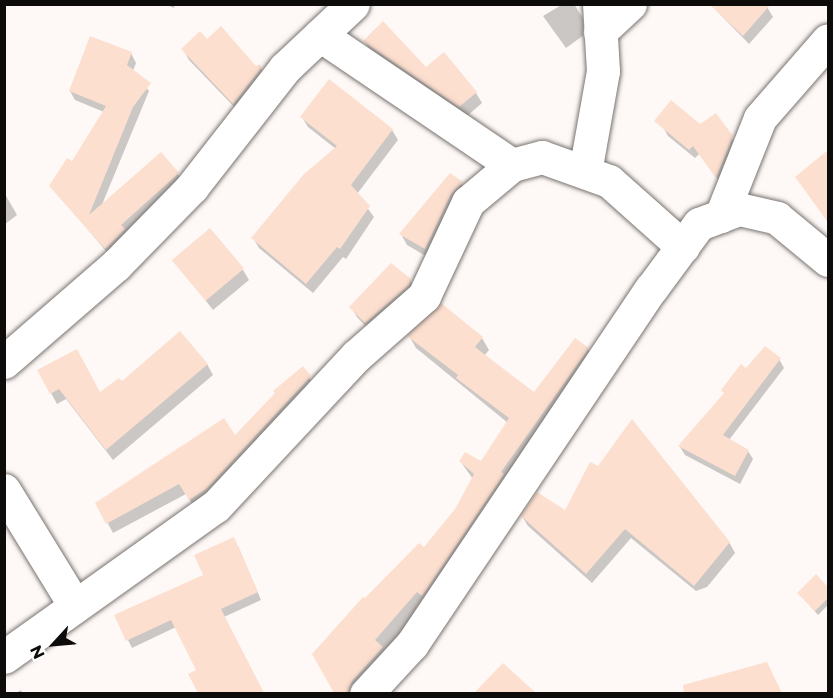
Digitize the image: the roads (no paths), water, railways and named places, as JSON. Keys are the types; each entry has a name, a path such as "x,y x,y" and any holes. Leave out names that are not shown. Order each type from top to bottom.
{"street":[{"path":"585,172 603,71 599,18 630,4"},
{"path":"4,362 116,265 184,195 285,68 320,35 344,7"},
{"path":"320,35 512,165"},
{"path":"721,216 759,118 828,40"},
{"path":"4,657 216,506 356,356 424,296 468,202 512,165 542,157 609,181 683,247"},
{"path":"366,693 412,644 699,224 739,209 777,218 828,260"},
{"path":"4,490 75,606"}]}
